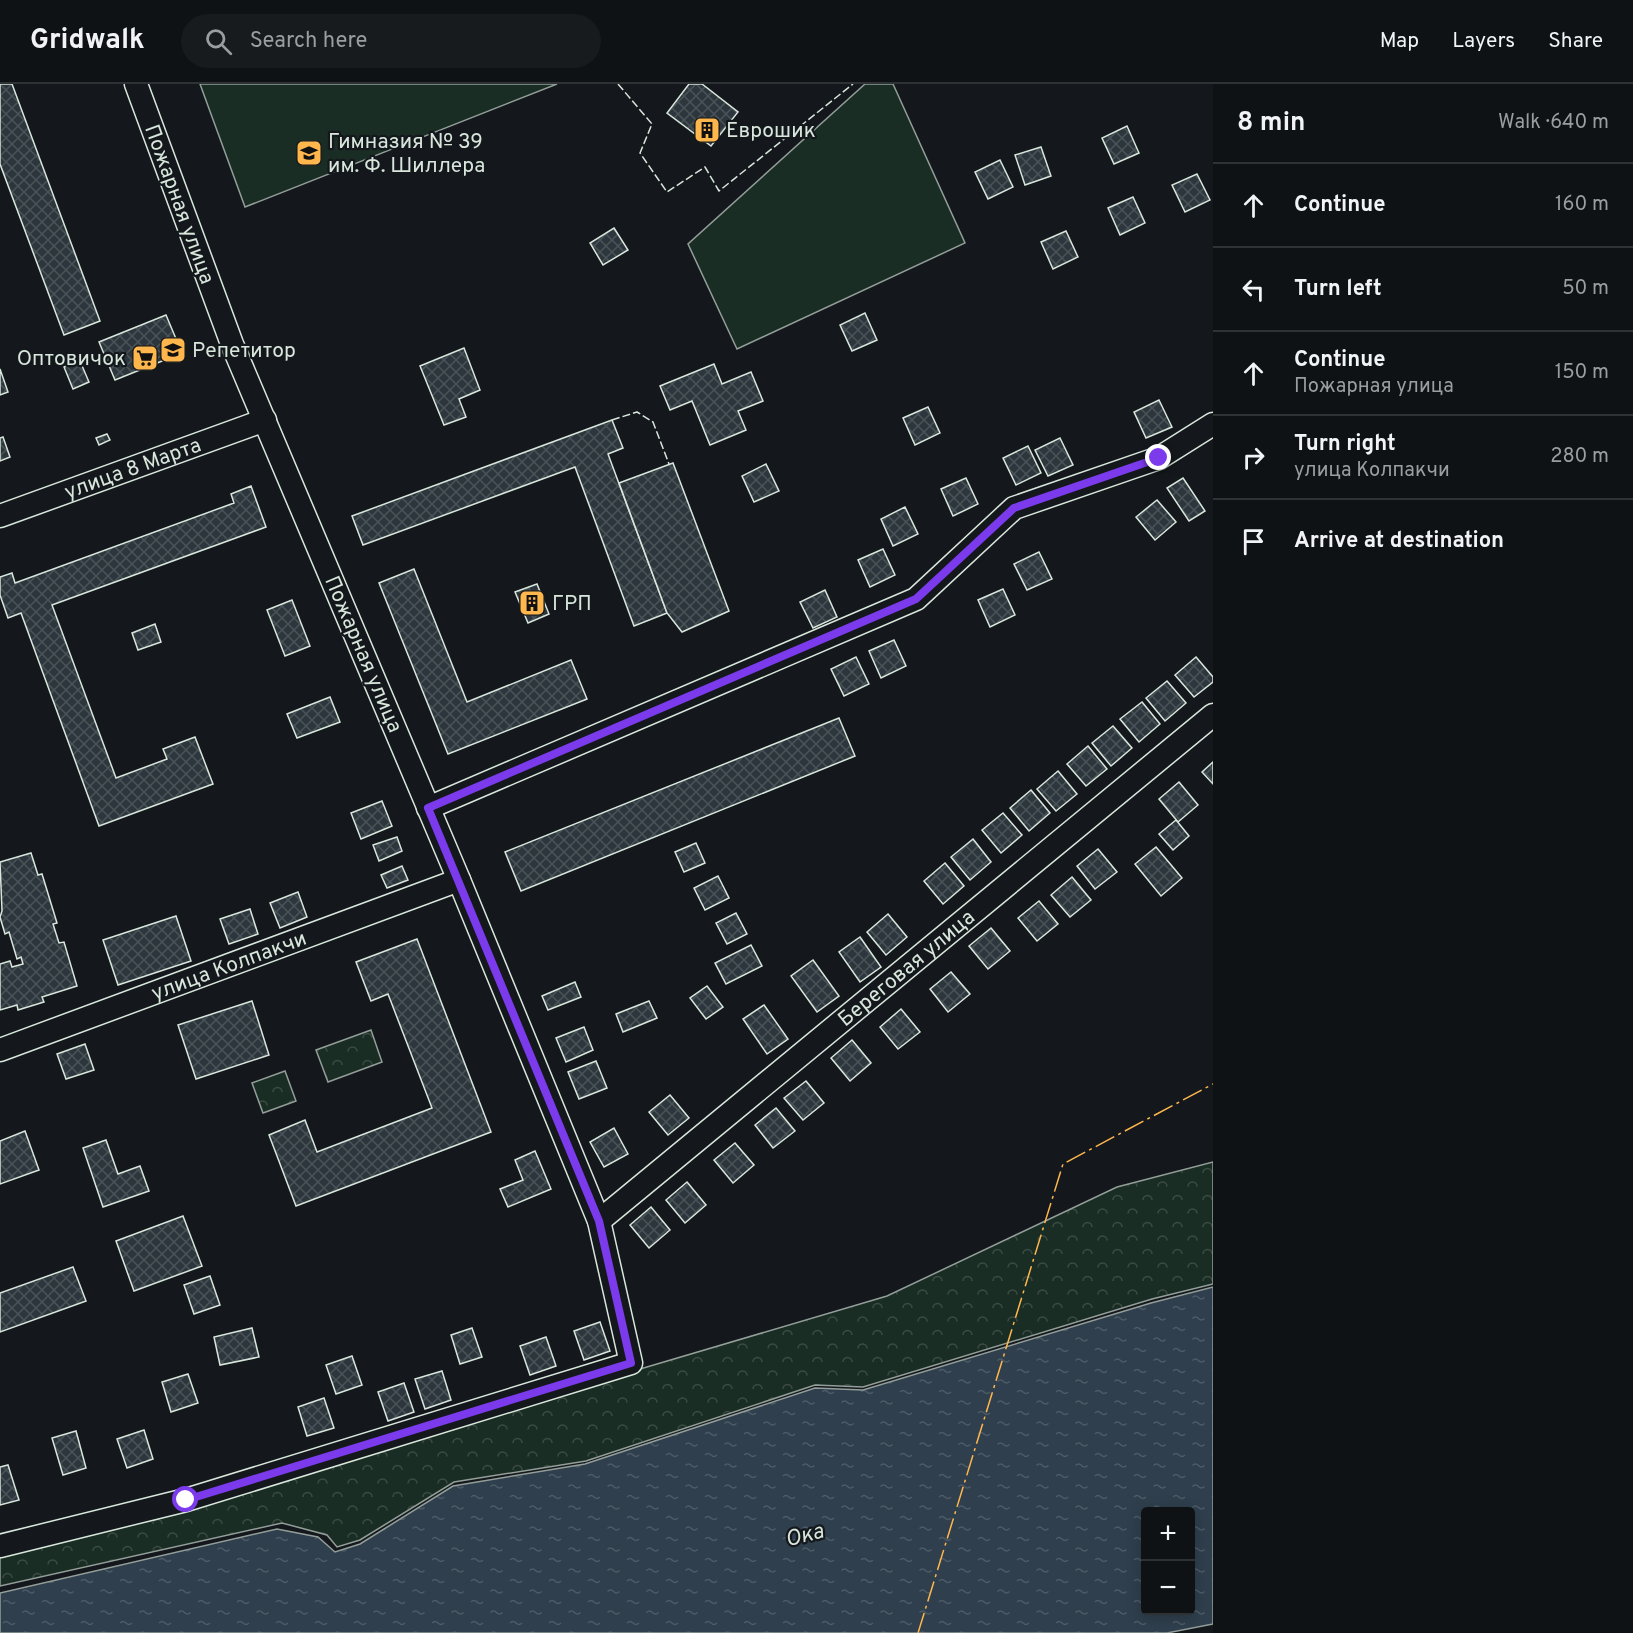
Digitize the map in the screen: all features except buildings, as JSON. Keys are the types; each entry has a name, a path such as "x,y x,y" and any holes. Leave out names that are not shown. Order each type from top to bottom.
{"street":[{"name":"Пожарная улица","path":"0,1546 186,1500 631,1363 599,1221 459,880 221,315 136,84"},
{"name":"улица 8 Марта","path":"0,516 265,420"},
{"path":"428,808 916,599 1014,508 1159,458 1213,424"},
{"name":"Береговая улица","path":"599,1221 1213,715"},
{"name":"улица Колпакчи","path":"0,1050 459,880"}],"green space":[{"name":"Гимназия № 39 им. Ф. Шиллера","path":"200,84 557,84 245,207"},
{"path":"865,84 893,84 965,243 737,349 688,244"},
{"path":"371,1030 382,1062 328,1082 316,1050"},
{"path":"285,1071 296,1101 263,1113 252,1083"},
{"path":"1213,1162 1213,1284 1152,1299 863,1387 815,1385 586,1461 454,1482 360,1540 337,1547 327,1535 282,1523 0,1586 0,1550 630,1372 887,1296 1117,1187"}],"water":[{"name":"Ока","path":"1213,1287 1213,1624 1167,1633 0,1633 0,1593 277,1529 318,1537 335,1552 360,1544 453,1486 585,1464 815,1388 863,1390 1151,1303"}],"fence":[{"path":"618,84 652,124 640,153 667,192 705,167 719,191 853,84"},
{"path":"612,420 637,412 653,422 669,464"}],"power":[{"path":"918,1633 1063,1164 1213,1084"}],"place":[{"name":"Еврошик","path":"707,130"},
{"name":"Гимназия № 39 им. Ф. Шиллера","path":"309,153"},
{"name":"Репетитор","path":"173,350"},
{"name":"Оптовичок","path":"145,358"},
{"name":"ГРП","path":"532,603"}],"route":[{"path":"186,1500 631,1363 599,1221 428,808 916,599 1014,508 1159,458"}]}
